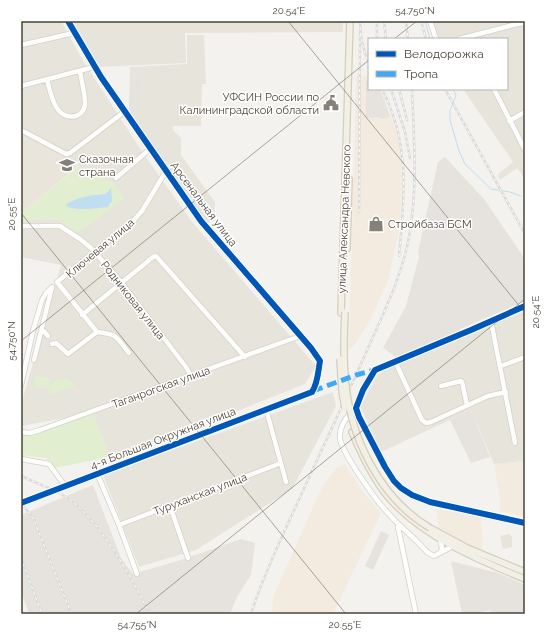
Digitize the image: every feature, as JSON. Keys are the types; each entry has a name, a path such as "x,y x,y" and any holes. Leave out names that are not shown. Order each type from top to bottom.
{"main road":[{"name":"улица Александра Невского","path":"350,21 343,312 340,367 342,392 352,432 360,452 378,483 397,507 429,529"},
{"path":"343,312 353,21"},
{"path":"429,529 453,546 484,562 525,579"},
{"path":"429,529 467,548 525,572"}],"street":[{"name":"Арсенальная улица","path":"68,21 94,67 124,112 214,237 313,351 320,362 317,382 312,392"},
{"path":"430,21 436,38"},
{"path":"469,38 517,22 525,23"},
{"path":"21,45 74,33"},
{"path":"21,86 94,67"},
{"path":"47,80 53,102 59,111 66,116 73,117 80,115 84,111 86,103 80,71"},
{"path":"494,90 525,150"},
{"path":"21,130 66,154 73,152 124,112"},
{"path":"509,121 525,112"},
{"path":"116,178 150,149"},
{"name":"Ключевая улица","path":"97,332 57,282 142,212 166,171"},
{"name":"Родниковая улица","path":"21,226 60,226 80,239 95,252 121,282 186,367 191,376"},
{"path":"82,315 121,282 156,256 245,357"},
{"path":"21,385 33,331 42,300 46,293 57,282"},
{"path":"34,360 52,287"},
{"path":"453,546 434,556 431,555 382,508 354,466 341,441 343,424 357,410 363,390 375,370 525,306"},
{"path":"491,321 515,443"},
{"path":"42,329 48,336"},
{"path":"52,344 58,344 68,354 97,332 111,333 116,336 129,353"},
{"name":"Таганрогская улица","path":"21,432 30,433 40,430 300,336"},
{"path":"501,366 525,357"},
{"path":"395,361 422,420 426,423 488,396 506,392"},
{"path":"441,386 461,381 467,405"},
{"name":"4-я Большая Окружная улица","path":"21,503 312,392"},
{"path":"266,409 286,482"},
{"path":"357,410 385,467 394,481 406,492 430,502 525,524"},
{"path":"21,459 49,464 65,486"},
{"name":"Туруханская улица","path":"119,525 281,463"},
{"path":"97,473 119,525 137,574"},
{"path":"170,506 188,558"},
{"path":"399,525 398,527 416,614"},
{"path":"402,542 407,536 412,537"},
{"path":"440,538 442,545 441,552"}],"shaded area":[{"path":"21,21 61,21 85,64 143,153 192,222 316,366 305,384 217,419 109,457 93,413 21,426 21,405 61,265 21,257 21,221 56,219 78,232 79,165 21,137"},
{"path":"71,21 343,21 343,32 185,33 186,63 97,67"},
{"path":"431,21 525,21 525,179 517,168 500,180 498,174 513,162 464,90 508,90 508,38 436,38"},
{"path":"187,35 204,35 206,84 202,84 201,126 173,126 173,130 181,138 181,155 215,202 214,218 208,223 140,128 129,109 130,67 187,64"},
{"path":"131,68 178,69 178,71 131,70"},
{"path":"131,72 133,72 133,113 130,113"},
{"path":"136,74 142,74 141,113 136,113"},
{"name":"Стройбаза БСМ","path":"356,76 368,76 368,90 380,90 396,131 400,150 402,188 401,210 398,237 388,280 369,322 354,346 349,349"},
{"path":"366,80 368,80 368,90 380,90 390,117 380,119 380,117 366,118"},
{"path":"139,124 208,220 206,222 137,125"},
{"path":"21,137 79,165 21,214"},
{"path":"445,157 484,199 525,259 525,301 460,329 461,332 399,359 383,348 406,306 419,257 418,252 438,162"},
{"path":"525,311 525,394 517,400 525,432 525,461 494,464 471,410 381,452 360,406 378,375 395,361"},
{"path":"333,392 336,406 292,489 196,550 139,567 103,475"},
{"path":"525,394 525,432 516,398"},
{"path":"471,410 490,457 471,463 450,420"},
{"path":"525,461 525,515 499,511 500,501 494,464"},
{"path":"345,464 363,492 381,513 333,614 272,614 273,597 322,487 336,468"},
{"path":"93,485 121,558 133,574 184,559 241,539 255,543 251,575 237,597 230,614 29,614 21,591 21,515"},
{"path":"436,509 481,516 483,551 439,531"},
{"path":"381,531 389,535 373,570 365,566"},
{"path":"510,534 510,536 512,536 512,547 503,549 500,536"},
{"path":"451,561 498,573 525,585 525,614 492,614 490,610 474,614 462,614"}],"green space":[{"path":"79,166 114,183 125,199 78,232 56,219 21,221 21,214"},
{"path":"35,376 50,378 49,388 34,387"},
{"path":"62,378 66,378 75,386 49,395 49,388 55,381"},
{"path":"93,413 109,457 55,468 46,458 21,455 21,434 34,435"}],"water":[{"path":"111,188 112,201 108,207 80,209 65,205 80,198 106,194"}],"waterway":[{"path":"425,21 430,38"},
{"path":"454,90 456,95 450,111 450,120 459,151 465,164 491,189 510,192 521,196"}],"railway":[{"path":"360,21 362,43 368,60"},
{"path":"377,21 377,38"},
{"path":"384,21 386,38"},
{"path":"406,21 408,38"},
{"path":"421,21 426,38"},
{"path":"359,212 360,32"},
{"path":"382,90 391,109 401,150 404,191 399,256"},
{"path":"391,90 405,132 410,158"},
{"path":"399,90 407,120"},
{"path":"251,614 269,566 349,391 392,294 402,266 409,237 414,200 415,163 412,90"},
{"path":"446,90 525,234"},
{"path":"21,476 50,488 66,497 92,520 134,583 150,614"},
{"path":"21,502 34,520 71,613"},
{"path":"21,558 42,614"}],"marked path":[{"path":"313,391 356,375 375,370"}],"cycle path":[{"path":"21,503 312,392 317,381 320,361 311,348 201,221 101,77 68,21"},
{"path":"525,306 375,370 363,390 356,408 359,417 385,467 394,481 401,488 412,495 430,502 525,523"}],"place":[{"name":"УФСИН России по Калининградской области","path":"331,103"},
{"name":"Сказочная страна","path":"67,165"},
{"name":"Стройбаза БСМ","path":"376,224"}]}
